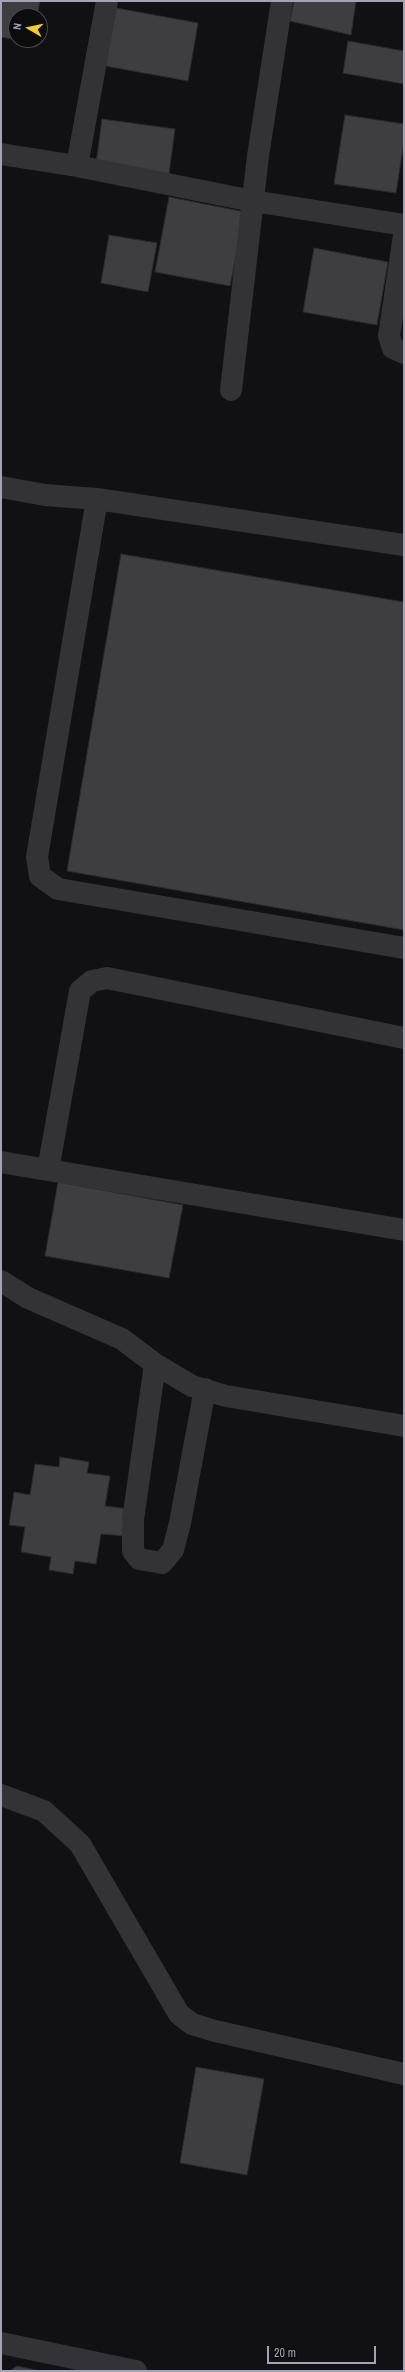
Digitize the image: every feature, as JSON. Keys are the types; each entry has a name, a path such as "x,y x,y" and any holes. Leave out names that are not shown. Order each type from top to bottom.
{"lane":[{"path":"77,166 107,1"},
{"path":"231,390 253,201 270,73 282,1"},
{"path":"1,154 77,166 253,201 404,225"},
{"path":"404,235 389,336 393,348 404,353"},
{"path":"1,488 45,495 97,499 404,545"},
{"path":"97,499 37,857 40,876 58,889 404,948"},
{"path":"48,1170 80,991 92,982 107,978 404,1038"},
{"path":"1,1162 404,1230"},
{"path":"1,1281 28,1298 122,1339 155,1364 192,1386 226,1396 404,1426"},
{"path":"155,1364 133,1520 133,1551 139,1559 162,1563 173,1550 180,1523 204,1389"},
{"path":"1,1795 44,1811 80,1844 179,2014 192,2024 215,2032 404,2074"},
{"path":"1,2343 136,2371"}],"building":[{"path":"1,1 40,1 39,8 8,8 8,38 1,37"},
{"path":"294,1 356,1 351,35 290,21"},
{"path":"111,7 198,23 188,81 100,65"},
{"path":"348,41 404,51 404,84 343,73"},
{"path":"345,115 404,124 404,141 396,193 334,184"},
{"path":"102,119 175,129 169,174 96,164"},
{"path":"169,197 245,212 230,286 155,272"},
{"path":"109,235 157,243 148,292 101,283"},
{"path":"314,248 388,262 377,325 303,312"},
{"path":"121,554 404,602 404,930 67,871"},
{"path":"58,1182 183,1205 169,1278 45,1256"},
{"path":"60,1457 89,1462 87,1473 110,1476 105,1506 129,1509 126,1536 101,1534 96,1564 75,1561 73,1574 49,1570 51,1557 21,1552 25,1527 9,1525 14,1492 30,1495 35,1464 59,1467"},
{"path":"196,2067 264,2079 247,2175 180,2163"},
{"path":"17,2366 40,2371 10,2371"}]}
